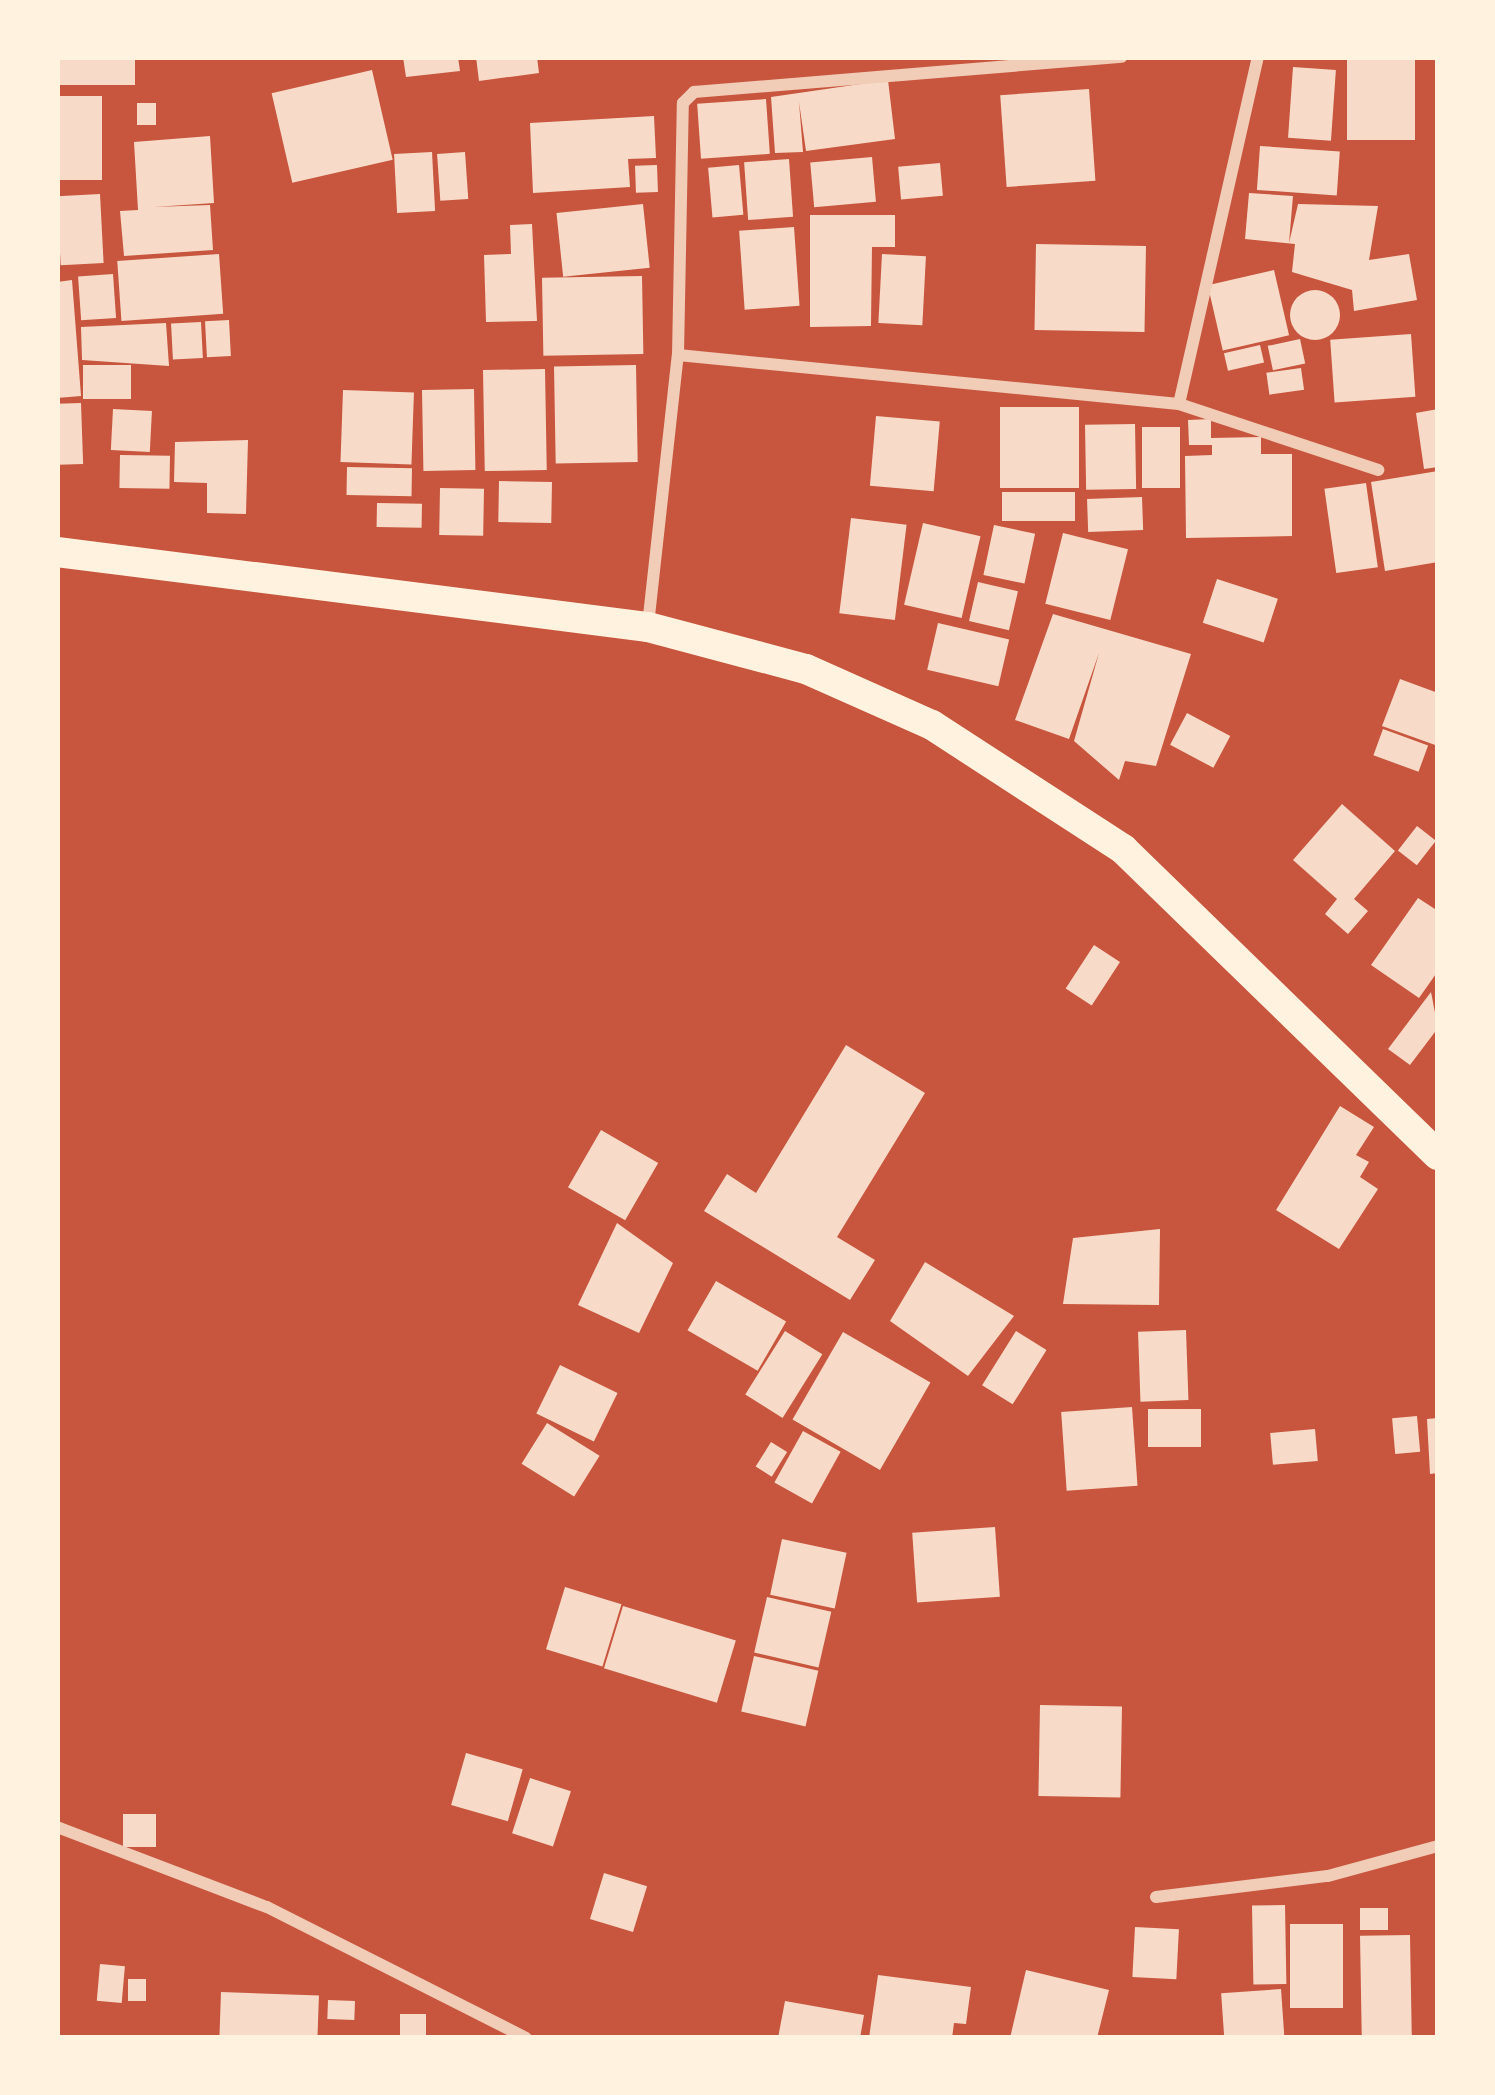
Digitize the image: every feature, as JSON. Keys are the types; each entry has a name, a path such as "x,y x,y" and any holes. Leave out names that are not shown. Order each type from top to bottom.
{"main road":[{"path":"57,552 648,627 806,669 932,725 1124,849 1438,1155"}],"street":[{"path":"648,627 678,355 677,122 694,92 1122,57"},
{"path":"1179,404 1258,57"},
{"path":"678,355 1179,404 1378,470"},
{"path":"57,1827 267,1907 526,2038"},
{"path":"1156,1897 1328,1876 1438,1846"}],"building":[{"path":"57,57 135,57 135,85 57,85"},
{"path":"403,57 458,57 460,71 406,77"},
{"path":"476,57 537,57 539,73 479,81"},
{"path":"1347,57 1415,57 1415,140 1347,140"},
{"path":"1293,67 1336,70 1331,141 1288,138"},
{"path":"372,70 393,160 292,183 272,93"},
{"path":"888,80 895,139 806,151 799,102 803,152 775,153 771,97"},
{"path":"1089,89 1095,181 1007,187 1000,95"},
{"path":"57,96 102,96 102,180 57,180"},
{"path":"766,99 770,154 701,159 697,104"},
{"path":"137,103 156,103 156,125 137,125"},
{"path":"654,116 656,158 628,159 630,187 533,193 530,123"},
{"path":"210,136 214,203 154,207 210,205 213,250 124,256 120,211 138,210 134,142"},
{"path":"1260,146 1340,152 1337,195 1257,190"},
{"path":"432,152 435,211 397,213 394,154"},
{"path":"465,152 468,199 440,201 437,154"},
{"path":"872,157 876,202 814,207 810,162"},
{"path":"789,159 793,217 748,220 744,162"},
{"path":"940,163 943,196 901,200 898,167"},
{"path":"657,165 658,192 636,193 635,166"},
{"path":"739,165 743,215 712,218 708,168"},
{"path":"1249,193 1293,196 1289,243 1298,204 1378,206 1369,260 1409,254 1417,300 1354,311 1352,290 1292,272 1295,244 1245,239"},
{"path":"100,194 104,263 61,265 57,196"},
{"path":"643,204 650,268 563,277 556,213"},
{"path":"810,215 895,215 895,247 872,247 871,326 810,327"},
{"path":"532,224 537,321 486,322 484,255 511,254 510,225"},
{"path":"794,227 800,306 745,310 739,231"},
{"path":"1036,244 1146,246 1144,332 1034,330"},
{"path":"219,254 223,314 121,321 117,261"},
{"path":"882,254 926,256 922,325 878,323"},
{"path":"1274,270 1289,335 1223,351 1208,285"},
{"path":"113,274 116,318 81,320 78,276"},
{"path":"642,276 643,354 543,356 542,278"},
{"path":"72,280 81,396 57,398 57,282"},
{"path":"1315,290 1333,297 1340,315 1333,333 1315,340 1297,333 1290,315 1297,297"},
{"path":"229,320 231,356 207,357 205,321"},
{"path":"201,322 203,358 173,360 171,324"},
{"path":"166,323 169,366 82,360 81,327"},
{"path":"1411,334 1415,397 1335,402 1330,340"},
{"path":"1300,339 1305,363 1273,370 1268,346"},
{"path":"1260,345 1264,363 1228,371 1224,353"},
{"path":"83,365 131,365 131,399 83,399"},
{"path":"636,365 638,462 556,463 554,366"},
{"path":"1301,368 1304,390 1269,395 1266,373"},
{"path":"545,369 547,470 485,471 483,370"},
{"path":"474,389 475,470 423,471 422,390"},
{"path":"343,390 414,392 411,464 340,462"},
{"path":"81,403 83,464 59,465 57,404"},
{"path":"1000,407 1079,407 1079,488 1000,488"},
{"path":"113,409 152,411 150,452 111,450"},
{"path":"1438,409 1438,467 1424,469 1416,413"},
{"path":"876,416 940,422 934,491 870,486"},
{"path":"1211,419 1211,438 1261,437 1261,454 1292,454 1292,536 1186,538 1185,456 1212,455 1212,445 1189,445 1188,420"},
{"path":"1135,424 1136,489 1086,490 1085,425"},
{"path":"1142,427 1180,427 1180,488 1142,488"},
{"path":"248,440 246,514 207,513 207,483 174,482 175,442"},
{"path":"120,455 170,456 169,489 119,488"},
{"path":"347,467 412,468 412,496 347,495"},
{"path":"1438,471 1438,562 1385,571 1371,482"},
{"path":"499,481 552,482 551,523 498,522"},
{"path":"1366,483 1378,567 1336,573 1324,489"},
{"path":"440,488 484,489 483,536 439,535"},
{"path":"1002,492 1075,492 1075,521 1002,521"},
{"path":"1142,497 1143,530 1088,532 1087,499"},
{"path":"377,503 422,504 422,528 377,527"},
{"path":"851,518 907,525 895,620 839,613"},
{"path":"923,523 980,536 962,618 904,605"},
{"path":"994,525 1035,534 1024,584 983,575"},
{"path":"1063,533 1128,549 1110,620 1045,604"},
{"path":"1217,579 1278,599 1264,643 1203,623"},
{"path":"978,582 1018,591 1009,630 969,621"},
{"path":"1053,614 1191,654 1156,766 1125,761 1119,780 1074,741 1099,653 1069,739 1015,720"},
{"path":"938,623 1009,639 998,686 927,670"},
{"path":"1400,679 1438,693 1438,746 1382,726"},
{"path":"1187,713 1230,736 1213,768 1170,745"},
{"path":"1383,729 1428,745 1419,772 1373,755"},
{"path":"1342,804 1395,851 1354,899 1368,911 1348,934 1325,914 1337,899 1293,860"},
{"path":"1417,826 1436,841 1417,865 1398,850"},
{"path":"1418,898 1438,911 1438,971 1419,998 1371,965"},
{"path":"1094,945 1120,962 1092,1005 1066,989"},
{"path":"1431,992 1438,1028 1410,1065 1388,1049"},
{"path":"846,1045 925,1093 837,1237 875,1260 850,1300 704,1211 727,1174 756,1193"},
{"path":"1340,1106 1374,1127 1356,1155 1369,1162 1360,1177 1378,1189 1339,1249 1276,1210"},
{"path":"601,1130 658,1163 625,1220 568,1187"},
{"path":"617,1223 673,1263 639,1333 578,1305"},
{"path":"1160,1229 1159,1305 1063,1304 1073,1238"},
{"path":"925,1262 1014,1316 968,1376 890,1321"},
{"path":"716,1281 786,1322 758,1371 688,1330"},
{"path":"1186,1330 1188,1400 1140,1402 1138,1332"},
{"path":"785,1331 822,1354 783,1418 745,1395"},
{"path":"1016,1331 1047,1350 1013,1404 982,1385"},
{"path":"843,1332 930,1382 880,1470 792,1419"},
{"path":"560,1365 618,1393 594,1442 536,1414"},
{"path":"1132,1407 1138,1486 1067,1491 1061,1412"},
{"path":"1148,1409 1201,1409 1201,1447 1148,1447"},
{"path":"1417,1416 1420,1452 1395,1454 1392,1418"},
{"path":"1438,1418 1438,1473 1430,1474 1427,1419"},
{"path":"547,1423 600,1456 574,1497 522,1464"},
{"path":"1315,1429 1318,1461 1273,1465 1270,1433"},
{"path":"803,1431 841,1452 812,1503 774,1483"},
{"path":"771,1442 787,1452 772,1477 756,1467"},
{"path":"995,1527 1000,1597 917,1603 912,1533"},
{"path":"782,1539 847,1553 835,1608 770,1595"},
{"path":"565,1587 621,1604 602,1666 546,1649"},
{"path":"767,1597 831,1612 818,1667 754,1653"},
{"path":"623,1606 736,1640 717,1703 604,1668"},
{"path":"754,1656 818,1671 805,1726 741,1712"},
{"path":"1040,1705 1122,1706 1120,1797 1038,1796"},
{"path":"466,1753 523,1769 508,1821 451,1805"},
{"path":"530,1778 571,1791 553,1846 512,1833"},
{"path":"123,1814 156,1814 156,1847 123,1847"},
{"path":"604,1873 647,1886 633,1932 590,1919"},
{"path":"1285,1905 1286,1984 1253,1985 1252,1906"},
{"path":"1360,1908 1388,1908 1388,1930 1360,1930"},
{"path":"1290,1924 1343,1924 1343,2008 1290,2008"},
{"path":"1135,1927 1179,1929 1176,1979 1132,1977"},
{"path":"1410,1935 1412,2038 1362,2038 1360,1936"},
{"path":"100,1964 125,1966 122,2003 97,2001"},
{"path":"1026,1970 1109,1990 1097,2038 1010,2038"},
{"path":"878,1975 971,1987 966,2024 954,2023 952,2038 869,2038"},
{"path":"128,1979 146,1979 146,2001 128,2001"},
{"path":"1281,1989 1284,2038 1224,2038 1221,1993"},
{"path":"221,1992 319,1995 317,2038 219,2038"},
{"path":"328,2000 355,2001 354,2020 327,2019"},
{"path":"785,2001 864,2015 860,2038 778,2038"},
{"path":"400,2014 426,2014 426,2038 400,2038"}]}
